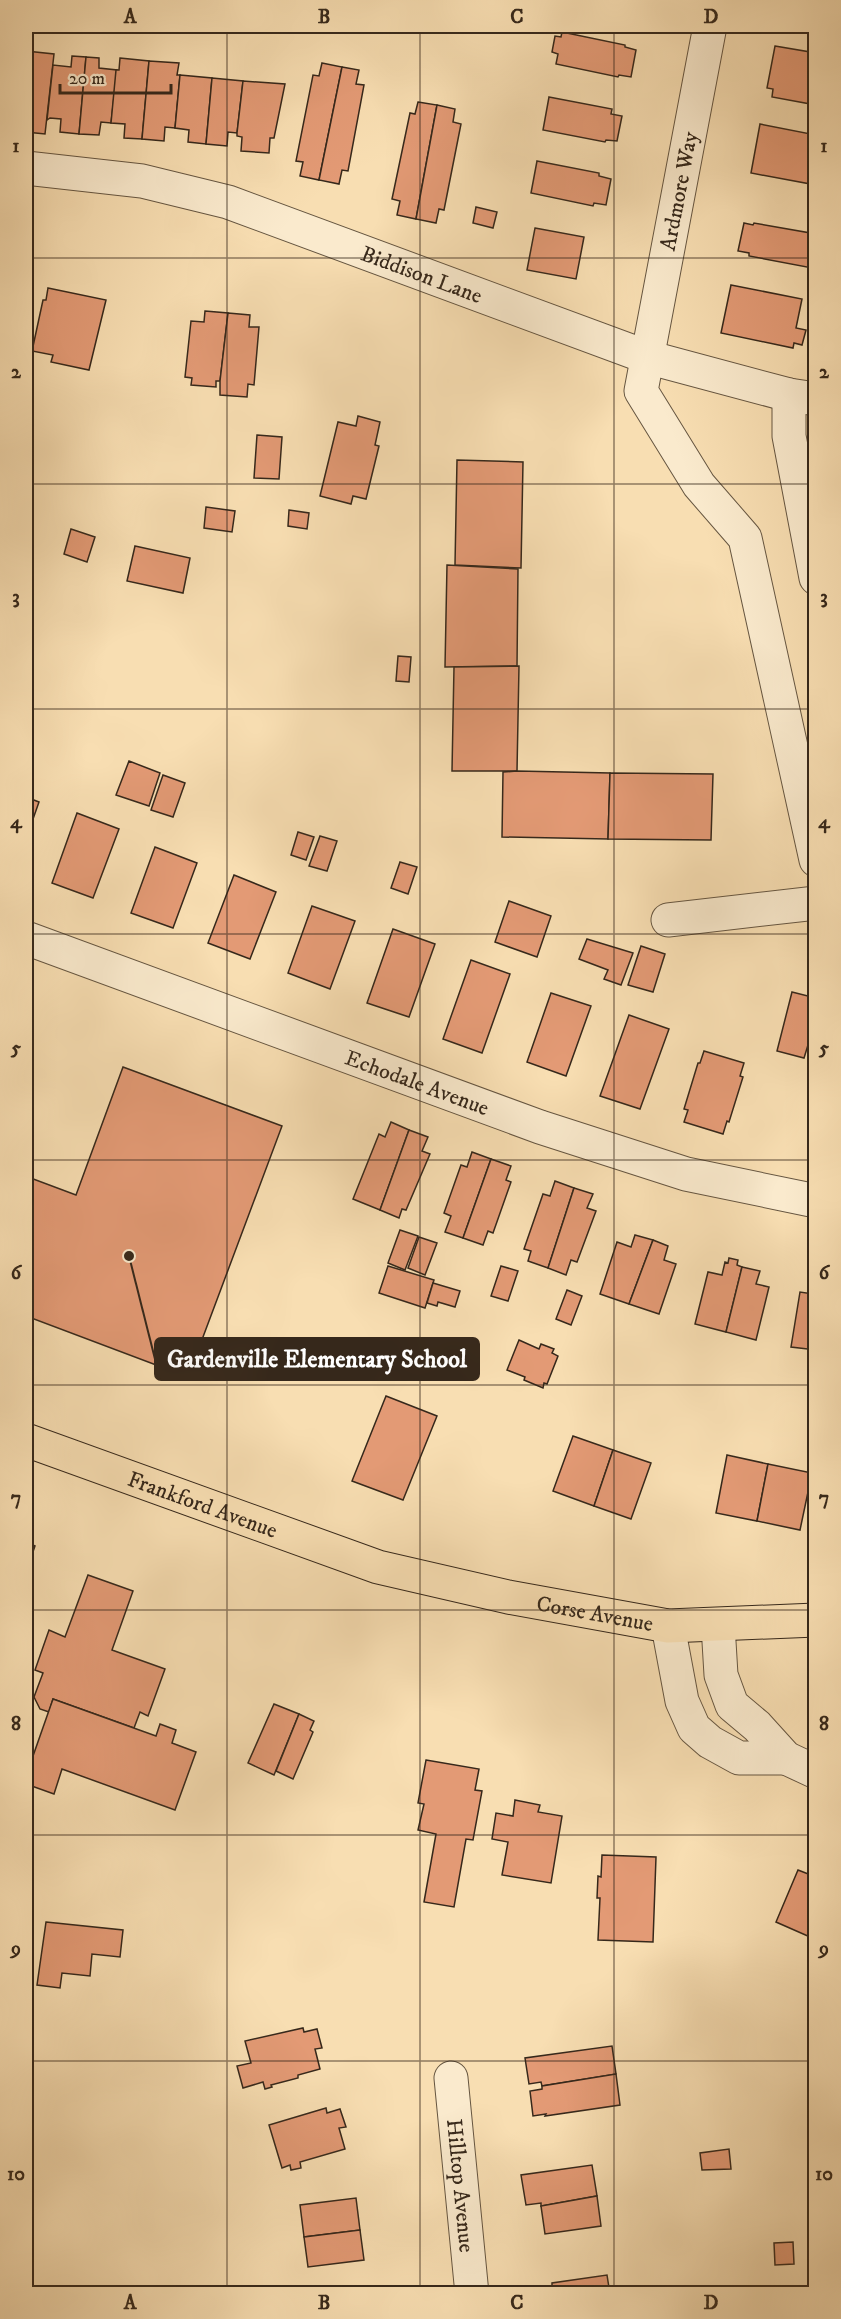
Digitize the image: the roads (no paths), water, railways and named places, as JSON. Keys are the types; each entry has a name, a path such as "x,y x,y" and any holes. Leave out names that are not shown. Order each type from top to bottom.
{"main road":[{"name":"Frankford Avenue","path":"26,1440 378,1567"},
{"name":"Corse Avenue","path":"378,1567 508,1597 668,1626 816,1620"}],"street":[{"name":"Ardmore Way","path":"710,26 641,391 699,485 745,538 816,860"},
{"name":"Biddison Lane","path":"26,168 142,181 228,202 646,357 802,397"},
{"path":"802,397 789,436 816,578"},
{"path":"668,920 816,903"},
{"name":"Echodale Avenue","path":"26,938 540,1127 686,1174 816,1201"},
{"path":"718,1625 721,1675 732,1705 756,1726 786,1758 816,1772"},
{"path":"668,1626 682,1701 694,1728 710,1742 739,1758 786,1758"},
{"name":"Hilltop Avenue","path":"452,2078 472,2294"}],"place":[{"name":"Gardenville Elementary School","path":"129,1256"}]}
